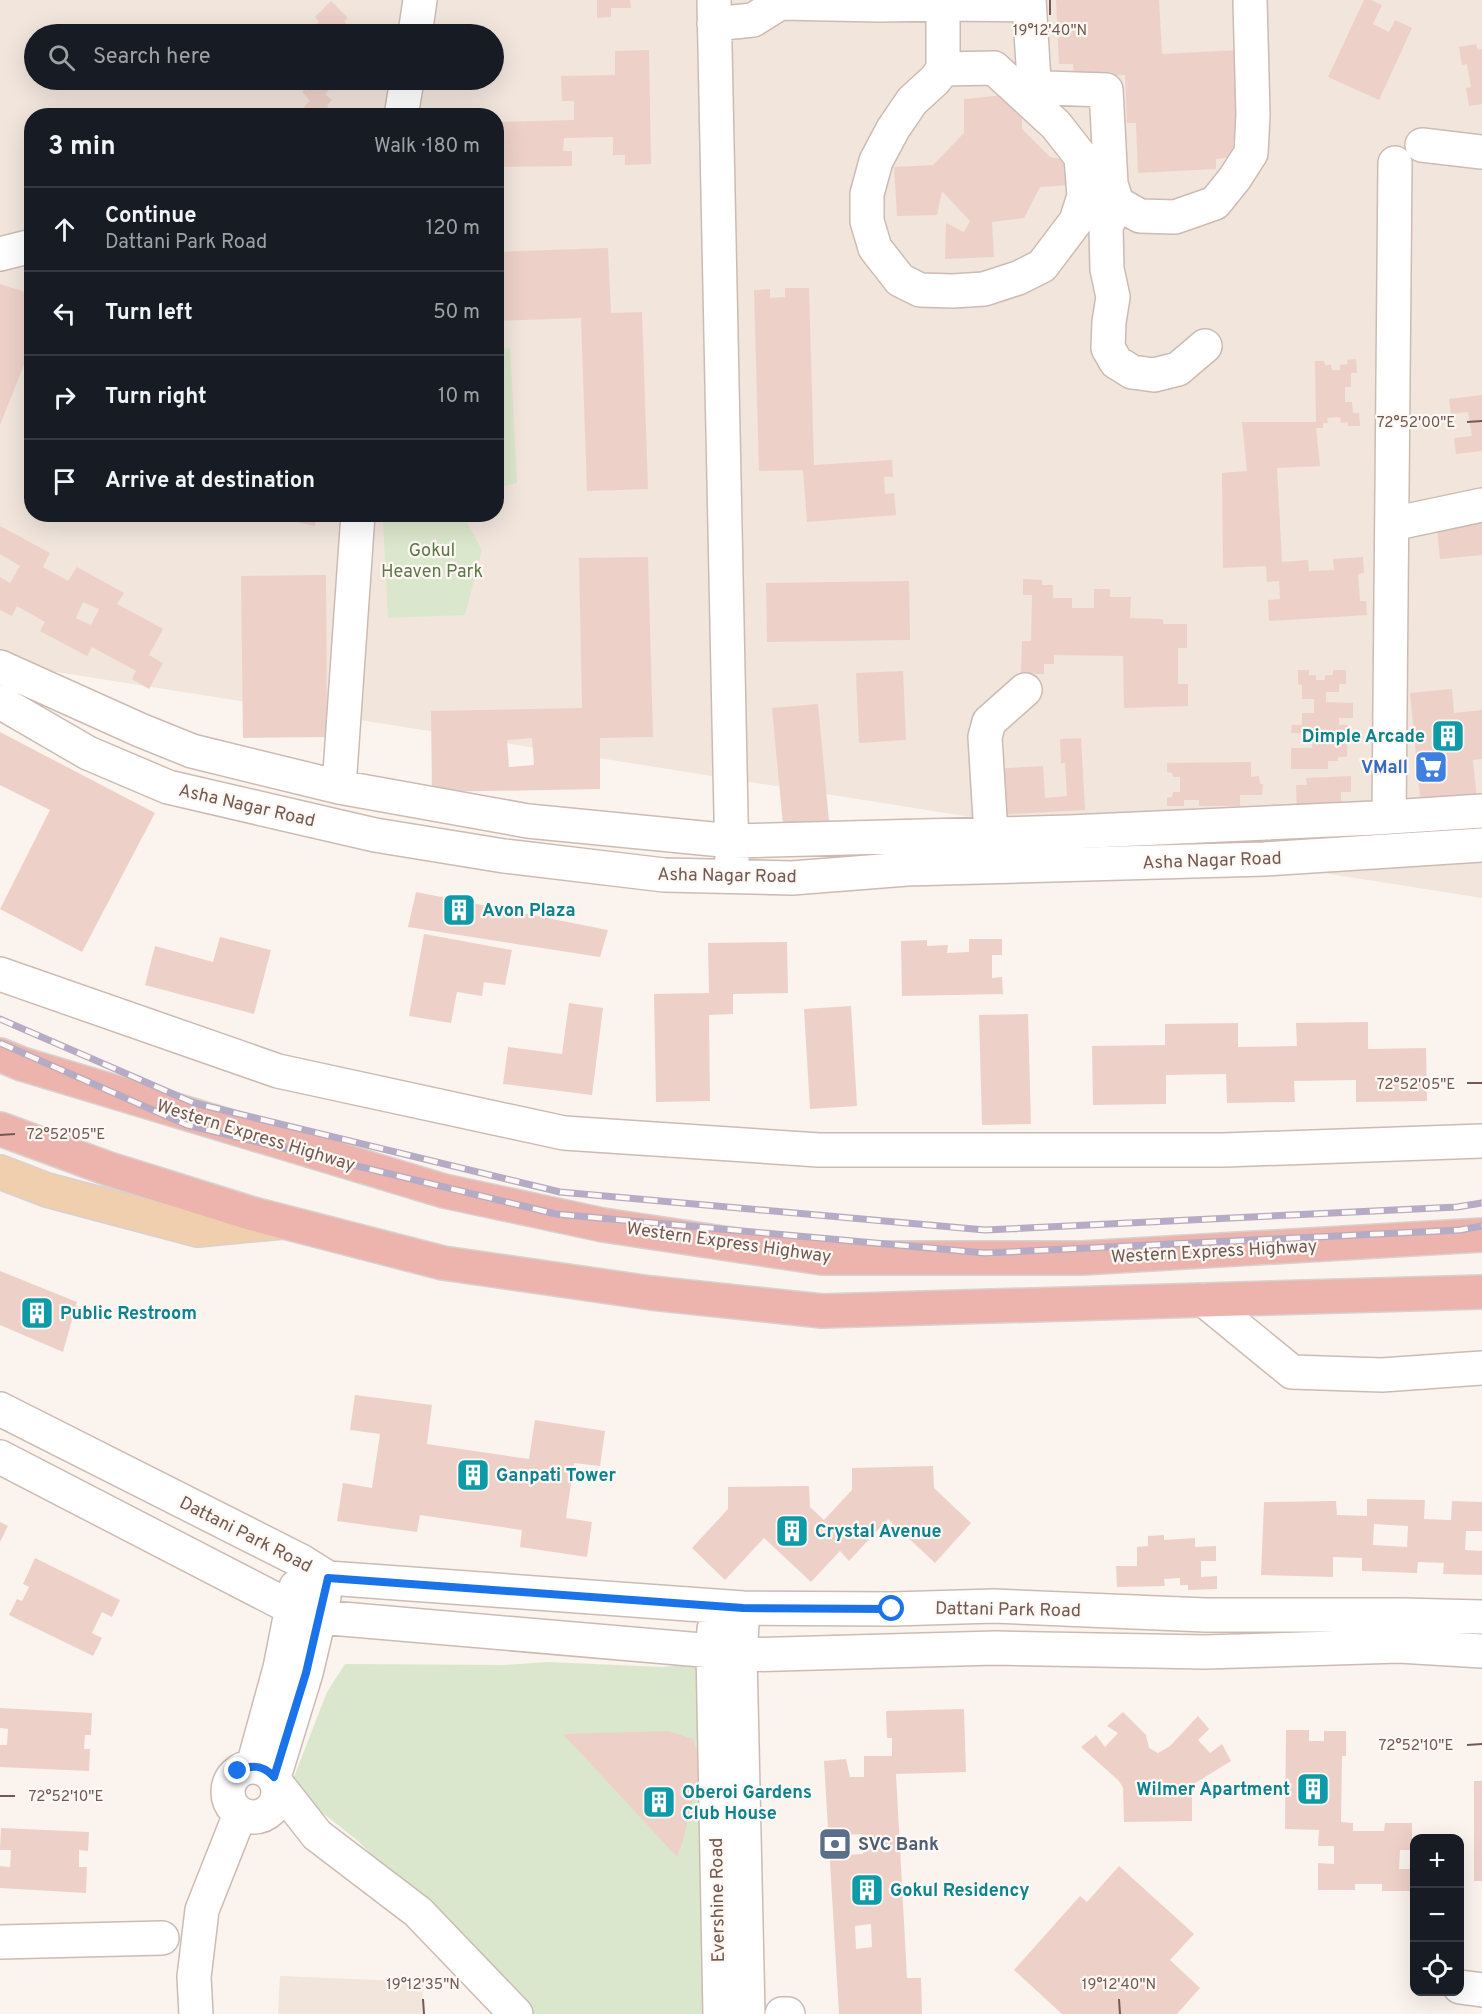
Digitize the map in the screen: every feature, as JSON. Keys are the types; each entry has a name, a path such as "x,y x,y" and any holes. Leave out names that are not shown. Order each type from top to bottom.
{"highway":[{"name":"Western Express Highway","path":"7,1056 444,1191 603,1225 822,1257 1082,1258 1482,1235"},
{"path":"0,1129 109,1169 285,1222 443,1263 651,1293 822,1311 1482,1292"}],"main road":[{"path":"0,1172 47,1190 198,1230 285,1222"}],"street":[{"path":"416,24 420,0"},
{"path":"1117,203 1140,216 1174,217 1215,203 1235,178 1251,153 1253,115 1250,0"},
{"path":"732,877 714,12 753,20 778,2 1029,2 1034,81 1039,86 1106,90 1111,184 1117,203 1106,227 1107,269 1113,297 1108,322 1108,348 1116,362 1132,372 1154,375 1178,369 1205,346"},
{"path":"943,2 943,69 912,101 893,129 876,161 867,194 867,221 875,248 900,280 920,290 984,289 1018,278 1042,266 1060,244 1076,221 1083,196 1081,157 1056,125 994,68 943,69"},
{"path":"402,108 405,90"},
{"path":"1422,145 1482,152"},
{"path":"1389,817 1395,163"},
{"path":"0,254 24,248"},
{"path":"1392,524 1482,505"},
{"path":"339,787 357,522"},
{"name":"Asha Nagar Road","path":"0,667 192,751 339,787 528,821 732,841 991,835 1389,817 1482,810"},
{"path":"991,835 985,737 989,722 1025,690"},
{"name":"Asha Nagar Road","path":"0,702 88,753 168,787 375,835 504,856 664,875 792,878 908,869 1264,859 1482,845"},
{"path":"0,974 278,1071 564,1133 819,1150 1224,1150 1482,1141"},
{"path":"1204,1300 1292,1372 1382,1375 1482,1368"},
{"path":"4,1459 13,1416"},
{"name":"Dattani Park Road","path":"13,1416 314,1569 729,1607 892,1609 994,1606 1205,1615 1400,1630 1482,1651"},
{"name":"Dattani Park Road","path":"4,1459 306,1612 726,1653 995,1648 1205,1652 1400,1630 1482,1617"},
{"path":"138,1528 154,1487"},
{"path":"196,2014 194,1977 202,1910 240,1814 257,1817 266,1814 277,1801 268,1776 306,1673 306,1612 314,1569"},
{"path":"994,1606 995,1648"},
{"name":"Evershine Road","path":"720,2014 726,1653 729,1607"},
{"path":"1205,1615 1205,1652"},
{"name":"Evershine Road","path":"726,1653 748,2014"},
{"path":"268,1776 317,1835 418,1912 516,2014"},
{"path":"0,1942 162,1938"},
{"path":"1464,1988 1482,1990"},
{"path":"782,2014 788,2014"}],"shaded area":[{"path":"0,0 1482,0 1482,898 0,663"},
{"path":"280,1976 423,1982 422,2014 278,2014"}],"green space":[{"path":"504,348 510,348 517,483 504,486"},
{"name":"Gokul Heaven Park","path":"383,522 467,522 482,550 465,615 388,618"},
{"path":"548,1662 662,1667 687,1665 732,1669 743,2014 530,2014 358,1841 290,1787 327,1692 345,1664 504,1665"}],"building":[{"path":"597,0 630,0 631,8 611,8 611,17 597,18"},
{"path":"1056,0 1159,0 1162,54 1239,50 1244,139 1233,140 1234,157 1216,159 1216,169 1138,173 1136,123 1127,123 1125,75 1074,78 1073,64 1059,64"},
{"path":"1364,0 1371,0 1382,5 1373,24 1389,32 1395,20 1412,28 1379,100 1328,77"},
{"path":"331,1 348,18 344,21 347,24 317,24 319,22 315,17"},
{"path":"1476,44 1478,50 1482,49 1482,104 1469,106 1466,88 1471,87 1467,64 1462,65 1459,47"},
{"path":"649,50 651,164 625,165 625,155 613,155 613,137 564,138 563,151 572,151 572,166 504,167 504,122 574,120 574,101 562,101 561,76 615,75 615,51"},
{"path":"304,90 329,90 325,94 332,100 327,106 329,108 303,108 310,101 302,92"},
{"path":"1004,95 1022,112 1022,129 1050,157 1072,161 1071,185 1040,187 1024,218 992,222 994,257 945,259 946,223 964,232 970,221 942,191 937,215 897,216 894,167 933,165 964,133 964,99"},
{"path":"608,248 611,313 642,312 648,489 587,491 581,318 504,321 504,252"},
{"path":"0,284 24,292 24,365 0,425"},
{"path":"785,288 809,288 814,465 892,460 893,477 884,477 885,494 894,493 896,515 807,522 803,470 759,471 754,290 770,289 770,298 785,297"},
{"path":"1356,359 1357,373 1351,373 1351,387 1345,387 1345,402 1352,402 1353,413 1359,413 1360,426 1348,426 1348,422 1341,423 1340,417 1327,418 1328,423 1323,423 1323,428 1316,428 1320,466 1277,468 1282,562 1308,560 1309,571 1334,570 1333,559 1363,557 1364,573 1358,574 1360,601 1366,601 1367,615 1269,621 1268,600 1280,599 1279,581 1267,582 1266,566 1223,568 1222,473 1247,471 1242,422 1316,422 1315,361 1324,361 1325,365 1331,365 1332,370 1340,370 1340,365 1348,364 1347,360"},
{"path":"1482,395 1482,451 1456,454 1454,438 1472,436 1468,412 1451,414 1449,399"},
{"path":"296,522 316,522 315,526"},
{"path":"1482,524 1482,555 1440,559 1437,528"},
{"path":"0,526 50,553 43,567 68,581 77,567 124,593 117,604 163,629 149,655 163,663 149,689 132,679 136,671 92,647 87,656 40,631 45,622 17,606 12,616 0,610 0,577 10,583 20,566 0,554","holes":["83,602 99,609 91,625 76,618"]},
{"path":"648,557 653,737 600,738 600,789 432,792 431,711 582,708 579,558","holes":["532,738 534,765 509,767 507,740"]},
{"path":"326,575 327,737 243,738 241,576"},
{"path":"1023,579 1042,580 1042,585 1053,585 1053,598 1072,598 1072,608 1094,608 1094,589 1110,589 1110,597 1131,597 1130,618 1163,619 1163,624 1187,624 1187,648 1178,648 1178,684 1188,684 1188,706 1124,708 1123,656 1054,655 1054,664 1044,664 1044,674 1021,674 1022,641 1031,641 1032,595 1023,595"},
{"path":"909,581 910,640 767,642 766,583"},
{"path":"1298,670 1309,670 1309,675 1316,675 1316,680 1325,680 1325,675 1333,675 1333,670 1346,670 1346,684 1339,684 1339,692 1326,692 1326,702 1353,703 1353,718 1339,718 1339,725 1348,725 1347,757 1338,757 1338,761 1328,761 1328,769 1291,769 1291,748 1312,748 1313,734 1291,733 1292,725 1302,725 1302,713 1314,713 1314,699 1302,699 1302,685 1298,684"},
{"path":"903,671 906,740 859,743 856,673"},
{"name":"Dimple Arcade","path":"1452,689 1454,713 1482,710 1482,759 1473,760 1477,800 1421,806 1410,693"},
{"path":"818,704 829,821 783,825 772,708"},
{"path":"0,732 155,813 82,952 0,909 50,810 0,785"},
{"path":"1081,738 1085,810 995,815 992,769 1043,766 1045,798 1067,796 1065,763 1061,763 1060,739"},
{"path":"1251,762 1251,777 1259,776 1260,784 1263,784 1262,795 1240,795 1240,806 1199,806 1199,800 1184,800 1184,806 1167,806 1167,798 1172,797 1173,792 1180,792 1180,777 1173,777 1172,773 1167,772 1167,763"},
{"path":"1351,776 1351,792 1341,792 1341,814 1325,811 1325,803 1314,804 1314,811 1297,815 1296,785 1307,785 1306,778"},
{"name":"Avon Plaza","path":"416,892 608,930 600,957 408,927"},
{"path":"424,934 512,950 505,985 484,982 482,996 457,992 451,1023 409,1016"},
{"path":"220,937 271,950 254,1014 145,985 155,946 213,962"},
{"path":"969,939 1002,939 1002,955 992,955 992,978 1002,977 1003,994 902,996 901,941 927,940 927,946 948,945 947,953 969,952"},
{"path":"787,942 788,993 733,994 733,1014 709,1015 710,1101 656,1102 654,994 709,993 708,943"},
{"path":"569,1003 603,1008 592,1095 503,1084 508,1047 562,1054"},
{"path":"851,1006 857,1106 810,1109 804,1009"},
{"path":"1028,1014 1031,1124 982,1125 979,1015"},
{"path":"1368,1022 1368,1049 1426,1048 1427,1101 1356,1102 1356,1080 1294,1081 1295,1102 1227,1103 1226,1074 1166,1075 1166,1104 1093,1105 1092,1046 1165,1045 1165,1024 1238,1023 1238,1047 1297,1046 1296,1023"},
{"name":"Public Restroom","path":"0,1271 77,1302 63,1352 0,1325"},
{"name":"Ganpati Tower","path":"355,1395 432,1405 427,1444 529,1459 535,1420 605,1431 600,1466 574,1463 566,1518 592,1522 587,1557 520,1547 522,1530 420,1515 417,1532 337,1521 343,1483 372,1488 380,1434 350,1430"},
{"name":"Crystal Avenue","path":"933,1466 934,1488 971,1523 935,1563 888,1519 849,1561 840,1551 811,1582 764,1538 725,1580 692,1548 728,1509 728,1487 809,1486 810,1507 824,1520 852,1490 852,1468"},
{"path":"1367,1499 1425,1500 1424,1519 1451,1520 1452,1501 1482,1502 1482,1531 1466,1531 1465,1550 1482,1551 1482,1575 1443,1574 1444,1563 1418,1562 1417,1573 1362,1571 1362,1558 1333,1557 1333,1577 1261,1575 1264,1502 1336,1501 1337,1515 1367,1516","holes":["1374,1524 1408,1526 1407,1547 1373,1545"]},
{"path":"0,1522 8,1526 0,1542"},
{"path":"1164,1535 1164,1540 1195,1538 1195,1547 1216,1546 1216,1561 1201,1561 1201,1577 1217,1576 1217,1589 1188,1590 1188,1585 1180,1585 1180,1578 1164,1579 1165,1586 1117,1587 1116,1566 1137,1566 1137,1547 1148,1546 1148,1536"},
{"path":"35,1558 120,1600 112,1617 102,1612 92,1633 102,1638 93,1656 9,1615 17,1599 22,1601 29,1587 23,1584"},
{"path":"0,1708 92,1713 91,1735 85,1735 84,1749 90,1749 89,1771 0,1767 0,1745 7,1745 8,1729 0,1728"},
{"name":"Gokul Residency","path":"964,1709 966,1772 896,1774 907,1978 921,1978 922,2014 839,2014 824,1761 846,1759 850,1777 864,1777 864,1756 892,1756 892,1738 887,1738 886,1711","holes":["862,1834 863,1854 845,1855 844,1835","871,1924 872,1947 856,1949 855,1926"]},
{"path":"1123,1712 1146,1735 1149,1748 1158,1753 1170,1746 1198,1716 1209,1729 1198,1740 1210,1753 1222,1744 1231,1761 1192,1785 1192,1821 1124,1822 1123,1788 1119,1781 1081,1747 1096,1735 1105,1747 1118,1733 1107,1726"},
{"name":"Wilmer Apartment","path":"1286,1730 1309,1730 1309,1741 1324,1741 1324,1731 1346,1731 1346,1756 1342,1756 1341,1822 1353,1823 1353,1831 1384,1831 1385,1823 1412,1823 1410,1850 1400,1850 1399,1869 1410,1869 1410,1891 1382,1891 1382,1884 1355,1884 1355,1890 1318,1890 1318,1863 1334,1864 1334,1846 1318,1846 1319,1830 1285,1829"},
{"name":"Oberoi Gardens Club House","path":"668,1731 693,1739 701,1763 683,1841 677,1857 563,1734"},
{"path":"1474,1781 1482,1781 1482,1881 1474,1881"},
{"path":"1,1828 89,1832 88,1851 79,1850 79,1867 87,1867 86,1893 0,1888 0,1866 10,1867 11,1850 0,1850"},
{"path":"1119,1866 1194,1934 1170,1960 1200,1988 1177,2014 1062,2014 1014,1970 1080,1896 1087,1902"}],"railway":[{"path":"0,1019 194,1103 560,1192 985,1230 1457,1207 1482,1203"},
{"path":"0,1043 187,1125 556,1214 985,1253 1460,1230 1482,1226"}],"place":[{"name":"Dimple Arcade","path":"1448,736"},
{"name":"VMall","path":"1431,767"},
{"name":"Avon Plaza","path":"459,910"},
{"name":"Public Restroom","path":"37,1313"},
{"name":"Ganpati Tower","path":"473,1475"},
{"name":"Crystal Avenue","path":"792,1531"},
{"name":"Wilmer Apartment","path":"1313,1789"},
{"name":"Oberoi Gardens Club House","path":"659,1802"},
{"name":"SVC Bank","path":"835,1844"},
{"name":"Gokul Residency","path":"867,1890"}],"route":[{"path":"238,1771 245,1767 261,1767 274,1777 306,1673 328,1578 743,1608 892,1609"}]}
